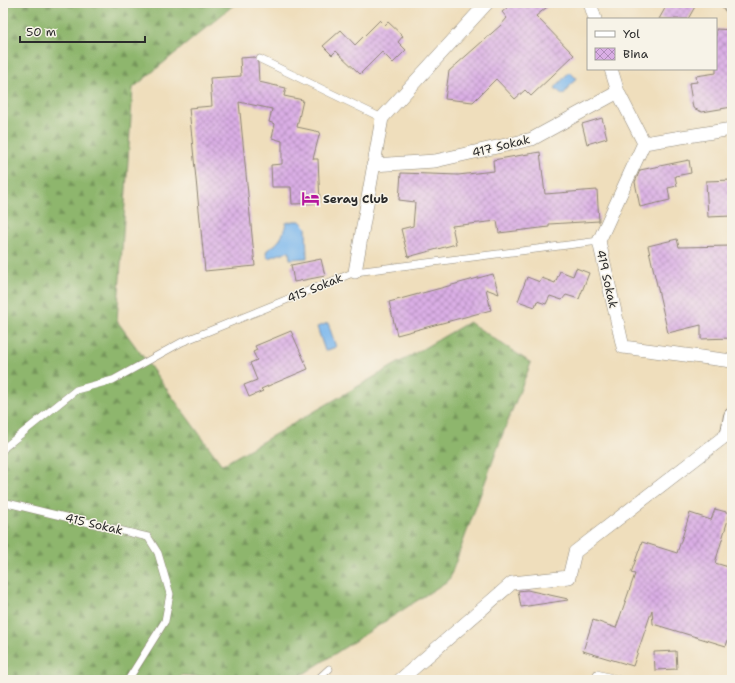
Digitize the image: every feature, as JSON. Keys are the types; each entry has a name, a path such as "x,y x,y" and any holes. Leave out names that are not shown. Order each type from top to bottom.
{"street":[{"path":"382,118 487,3"},
{"path":"590,3 595,18"},
{"path":"611,70 618,92 644,144 732,129"},
{"name":"417 Sokak","path":"374,165 435,161 532,139 618,92"},
{"name":"415 Sokak","path":"355,272 382,118"},
{"name":"419 Sokak","path":"644,144 599,241 623,346 732,361"},
{"path":"400,680 512,583 569,576 575,552 730,434 732,416"}],"lane":[{"path":"260,59 382,118"},
{"path":"355,272 599,241"},
{"name":"415 Sokak","path":"3,450 76,390 113,380 182,342 355,272"},
{"name":"415 Sokak","path":"3,502 148,537 158,553 170,594 165,621 128,680"},
{"path":"317,680 329,669"},
{"path":"597,674 620,680"}],"green space":[{"path":"3,3 236,3 133,88 117,321 222,465 469,322 531,363 505,428 449,580 294,680 242,680 180,675 178,680 3,680"}],"water":[{"path":"569,72 576,78 563,95 555,88"},
{"path":"300,221 306,227 307,258 290,259 289,251 268,258 266,254 267,250 275,245 280,239 284,232 286,223"},
{"path":"328,323 336,347 325,351 317,327"}],"building":[{"path":"513,3 552,3 536,16 574,55 531,96 525,90 515,99 496,79 473,102 445,99 449,71 501,25 507,18 502,12"},
{"path":"668,3 697,3 689,18 660,18"},
{"path":"380,20 385,25 388,22 403,36 398,42 406,50 393,63 382,52 360,74 336,51 332,55 323,46 341,30 355,45"},
{"path":"717,29 732,30 732,107 702,112 693,108 689,83 697,82 696,76 716,73"},
{"path":"255,57 258,63 259,82 286,88 284,96 303,100 297,127 320,132 313,159 318,159 320,203 292,204 291,187 272,187 271,165 282,164 282,141 272,138 275,124 269,122 272,109 239,102 255,266 205,271 189,108 212,106 210,78 241,76 240,58"},
{"path":"602,118 607,138 587,144 582,124"},
{"path":"540,152 545,194 597,190 599,221 549,224 549,227 499,233 497,221 452,226 456,244 408,257 401,229 413,226 415,202 399,200 401,173 458,175 494,171 493,160"},
{"path":"689,160 691,173 675,176 677,186 668,188 670,200 640,207 635,182 640,170"},
{"path":"732,180 732,216 708,217 706,181"},
{"path":"677,239 679,247 732,246 732,338 701,339 701,325 668,333 648,246"},
{"path":"321,259 325,276 294,282 291,265"},
{"path":"576,268 589,273 579,299 566,295 562,300 550,296 546,304 537,301 535,307 518,301 527,277 540,282 542,278 555,283 560,271 573,276"},
{"path":"493,274 499,294 486,289 491,310 397,335 389,302"},
{"path":"291,331 308,369 261,389 263,391 249,397 244,385 257,380 250,363 257,360 253,352 257,350 255,346"},
{"path":"715,509 730,513 715,563 732,568 732,629 726,646 653,624 652,610 633,666 583,651 593,620 616,628 635,574 631,573 642,542 677,553 690,513 711,520"},
{"path":"527,590 568,600 521,607 518,591"},
{"path":"676,651 677,669 655,670 654,652"}],"place":[{"name":"Seray Club","path":"310,199"}]}
